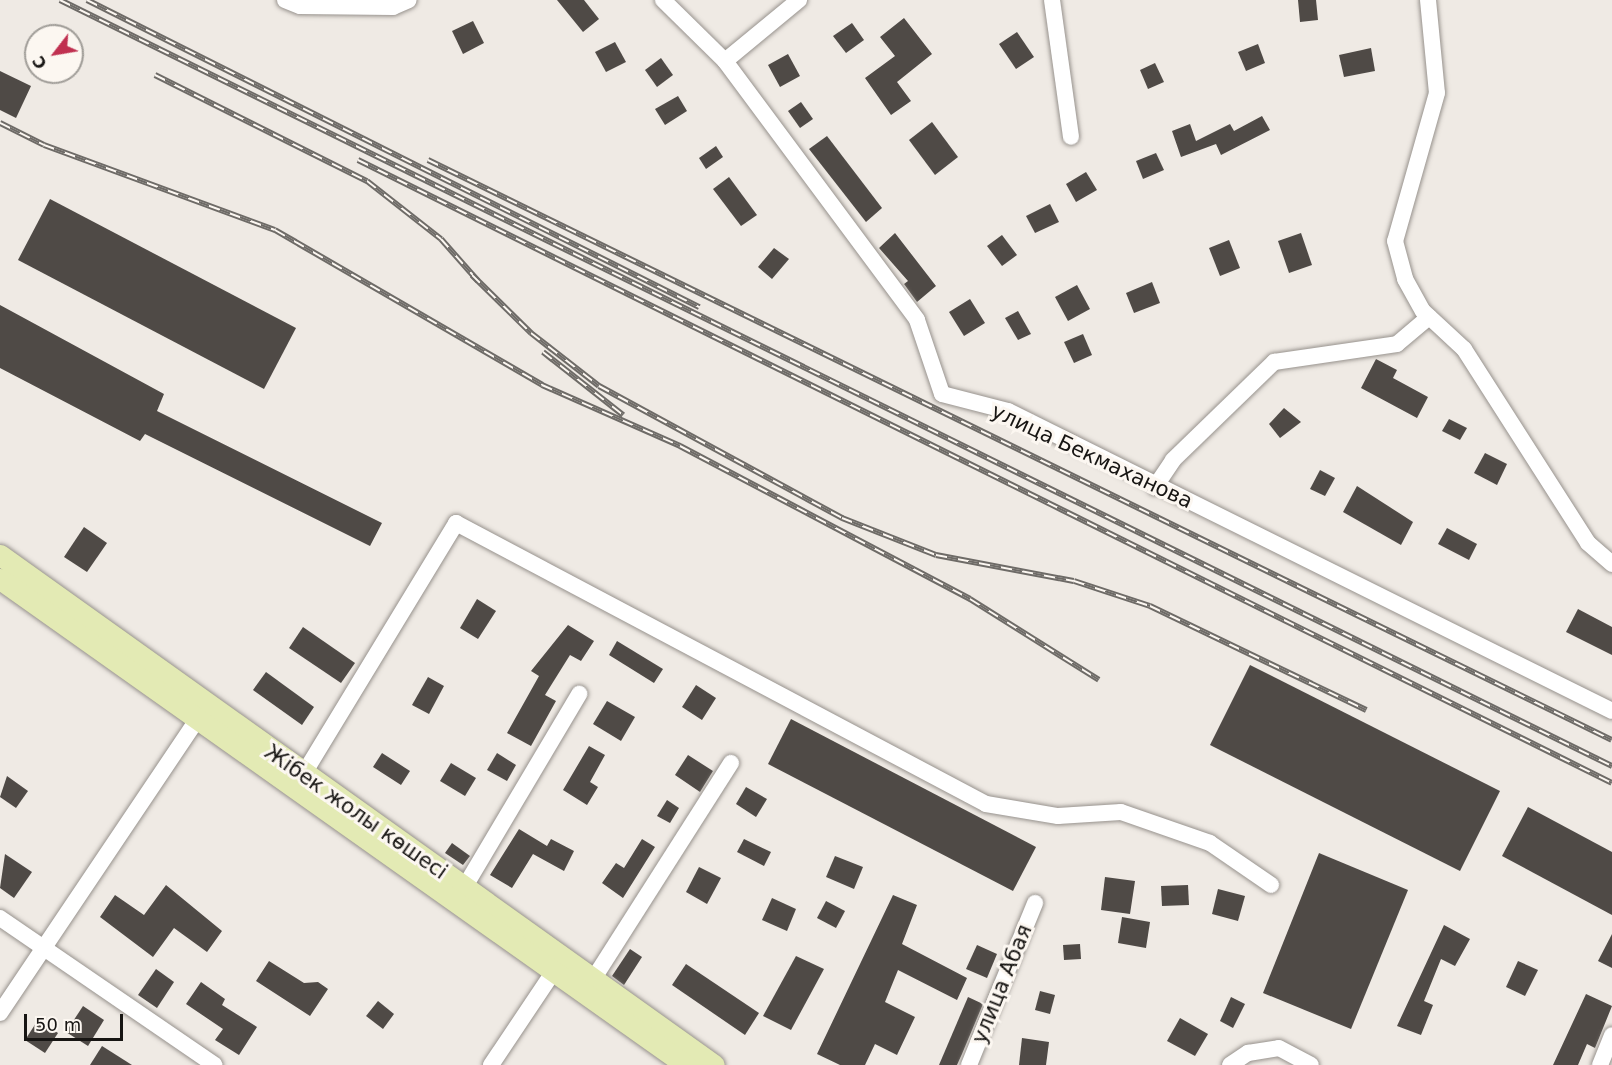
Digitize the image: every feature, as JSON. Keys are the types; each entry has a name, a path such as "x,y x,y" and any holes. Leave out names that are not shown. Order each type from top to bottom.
{"main road":[{"name":"Жібек жолы көшесі","path":"0,555 202,712 554,971 686,1065"},
{"name":"Жібек жолы көшесі","path":"0,579 202,712 303,775 594,978 714,1065"}],"street":[{"path":"285,0 300,6 393,7 409,0"},
{"name":"улица Бекмаханова","path":"663,0 725,61 917,320 942,394 1008,411 1155,487 1612,711"},
{"path":"725,61 799,0"},
{"path":"1052,0 1071,137"},
{"path":"1428,0 1437,93 1395,241 1405,279 1429,317 1464,349 1588,543 1612,564"},
{"path":"1155,487 1173,460 1274,362 1397,344 1429,317"},
{"path":"303,775 456,523 986,804 1058,816 1121,812 1210,843 1271,885"},
{"path":"464,888 579,694"},
{"path":"0,1013 202,712"},
{"path":"594,978 731,763"},
{"name":"улица Абая","path":"969,1065 1035,903"},
{"path":"0,918 215,1065"},
{"path":"491,1065 554,971"},
{"path":"1600,1065 1612,1035"},
{"path":"1230,1065 1248,1053 1279,1048 1311,1065"}],"building":[{"path":"557,0 584,0 599,19 583,32"},
{"path":"1298,0 1316,0 1318,20 1300,22"},
{"path":"904,18 932,54 897,82 911,101 891,115 865,78 895,56 880,37"},
{"path":"473,21 484,43 463,54 452,31"},
{"path":"852,23 864,40 846,53 833,36"},
{"path":"1017,32 1034,57 1016,69 999,44"},
{"path":"615,42 626,62 606,72 595,52"},
{"path":"1258,44 1265,63 1246,71 1238,52"},
{"path":"1371,48 1375,71 1344,77 1339,55"},
{"path":"788,54 800,76 780,87 768,65"},
{"path":"661,58 673,75 657,87 645,70"},
{"path":"1155,63 1164,82 1148,89 1140,70"},
{"path":"0,71 31,86 16,118 0,110"},
{"path":"678,96 687,111 665,125 655,109"},
{"path":"801,102 813,119 800,128 788,111"},
{"path":"1262,116 1270,130 1221,155 1216,144 1181,157 1172,131 1190,124 1196,141 1230,124 1234,131"},
{"path":"932,122 958,157 935,175 909,140"},
{"path":"827,136 882,208 866,222 809,149"},
{"path":"716,146 723,157 706,169 699,158"},
{"path":"1156,153 1164,170 1143,179 1136,161"},
{"path":"1086,172 1097,190 1076,202 1066,184"},
{"path":"729,177 757,215 741,226 713,189"},
{"path":"50,199 296,328 264,389 18,260"},
{"path":"1050,204 1059,222 1035,233 1026,216"},
{"path":"895,233 936,286 917,302 904,284 908,281 879,248"},
{"path":"1301,233 1312,265 1289,273 1278,241"},
{"path":"1002,235 1017,255 1002,266 987,246"},
{"path":"1229,240 1240,268 1220,276 1209,248"},
{"path":"774,248 789,259 772,279 758,267"},
{"path":"1152,282 1160,303 1134,313 1126,293"},
{"path":"1077,285 1090,309 1068,321 1055,297"},
{"path":"970,299 985,323 964,336 949,312"},
{"path":"0,305 164,394 157,411 382,523 370,546 145,434 140,441 0,368"},
{"path":"1018,311 1031,334 1018,340 1005,318"},
{"path":"1083,334 1092,355 1074,363 1064,342"},
{"path":"1376,359 1397,370 1393,378 1428,397 1417,418 1361,388"},
{"path":"1284,408 1301,422 1280,438 1269,424"},
{"path":"1449,419 1467,428 1460,440 1442,431"},
{"path":"1485,453 1507,464 1497,485 1474,473"},
{"path":"1320,470 1335,478 1325,496 1310,489"},
{"path":"1357,486 1413,522 1401,545 1343,512"},
{"path":"84,527 107,543 87,572 64,557"},
{"path":"1447,528 1477,544 1469,560 1438,544"},
{"path":"477,599 496,611 478,639 460,628"},
{"path":"1578,609 1612,627 1612,655 1566,632"},
{"path":"568,625 594,641 581,661 570,655 545,695 556,701 531,746 507,733 539,676 531,671"},
{"path":"303,627 355,663 341,683 289,648"},
{"path":"617,641 663,669 654,683 609,655"},
{"path":"1250,665 1500,791 1460,871 1210,745"},
{"path":"266,672 314,707 302,725 253,690"},
{"path":"428,677 444,686 429,714 412,705"},
{"path":"696,685 716,698 702,720 682,707"},
{"path":"607,701 635,717 621,741 593,724"},
{"path":"791,719 1036,847 1013,891 768,764"},
{"path":"589,746 605,755 590,782 598,787 587,805 563,790"},
{"path":"382,753 410,771 401,785 373,767"},
{"path":"497,753 516,765 507,781 487,770"},
{"path":"688,755 713,771 700,792 675,775"},
{"path":"451,763 476,778 465,796 440,781"},
{"path":"7,776 28,791 16,808 0,797"},
{"path":"746,787 767,799 756,817 736,804"},
{"path":"667,800 679,808 670,823 657,816"},
{"path":"1528,807 1612,852 1612,915 1502,856"},
{"path":"519,829 547,846 551,839 574,851 564,871 533,854 512,888 490,875"},
{"path":"642,839 655,847 623,898 602,883 616,863 624,868"},
{"path":"744,839 771,852 764,866 737,852"},
{"path":"452,843 470,856 463,865 445,853"},
{"path":"1319,853 1408,890 1351,1029 1263,993"},
{"path":"5,854 32,872 14,898 0,888"},
{"path":"835,856 863,867 854,889 826,877"},
{"path":"699,867 721,878 707,904 686,892"},
{"path":"1105,877 1135,881 1130,914 1101,910"},
{"path":"166,885 222,931 207,952 174,928 153,957 100,917 115,895 144,915"},
{"path":"1188,885 1189,905 1162,906 1161,886"},
{"path":"1218,889 1245,896 1238,921 1212,914"},
{"path":"893,895 917,905 902,944 967,978 957,1000 898,970 885,1002 915,1017 897,1055 875,1044 865,1065 840,1065 817,1054"},
{"path":"772,898 796,909 787,931 762,920"},
{"path":"826,901 845,911 836,928 817,918"},
{"path":"1122,917 1150,922 1146,948 1118,943"},
{"path":"1444,925 1470,939 1455,966 1441,959 1424,1001 1433,1005 1421,1035 1397,1026"},
{"path":"1612,934 1612,968 1598,961"},
{"path":"1080,944 1081,959 1064,960 1063,945"},
{"path":"977,945 997,954 987,978 966,969"},
{"path":"630,949 642,957 624,985 612,976"},
{"path":"796,956 824,969 791,1030 763,1016"},
{"path":"269,961 304,983 318,982 328,989 310,1016 256,981"},
{"path":"1518,961 1538,970 1525,996 1506,987"},
{"path":"686,964 759,1013 745,1035 672,985"},
{"path":"156,969 174,982 157,1008 138,995"},
{"path":"201,982 225,999 222,1005 257,1027 239,1055 215,1040 223,1029 186,1004"},
{"path":"1040,991 1055,995 1050,1014 1035,1010"},
{"path":"1586,994 1612,1006 1595,1048 1587,1044 1578,1065 1553,1065"},
{"path":"968,997 983,1004 962,1054 957,1065 939,1065"},
{"path":"1231,997 1245,1004 1233,1028 1220,1021"},
{"path":"378,1001 394,1014 383,1029 366,1016"},
{"path":"83,1006 104,1020 88,1046 66,1032"},
{"path":"1180,1018 1208,1034 1195,1056 1167,1041"},
{"path":"38,1020 58,1033 45,1053 25,1040"},
{"path":"1022,1038 1049,1042 1046,1065 1019,1065"},
{"path":"102,1046 132,1065 90,1065"}],"railway":[{"path":"60,0 1612,766"},
{"path":"87,0 699,307"},
{"path":"155,75 367,181 441,239 478,281"},
{"path":"0,123 44,145 275,230 542,385 680,446 970,599 1099,680"},
{"path":"358,160 1612,783"},
{"path":"428,160 1612,740"},
{"path":"472,275 531,333 599,386 842,518 936,555 1074,581 1150,606 1366,710"},
{"path":"543,352 623,415"}]}
